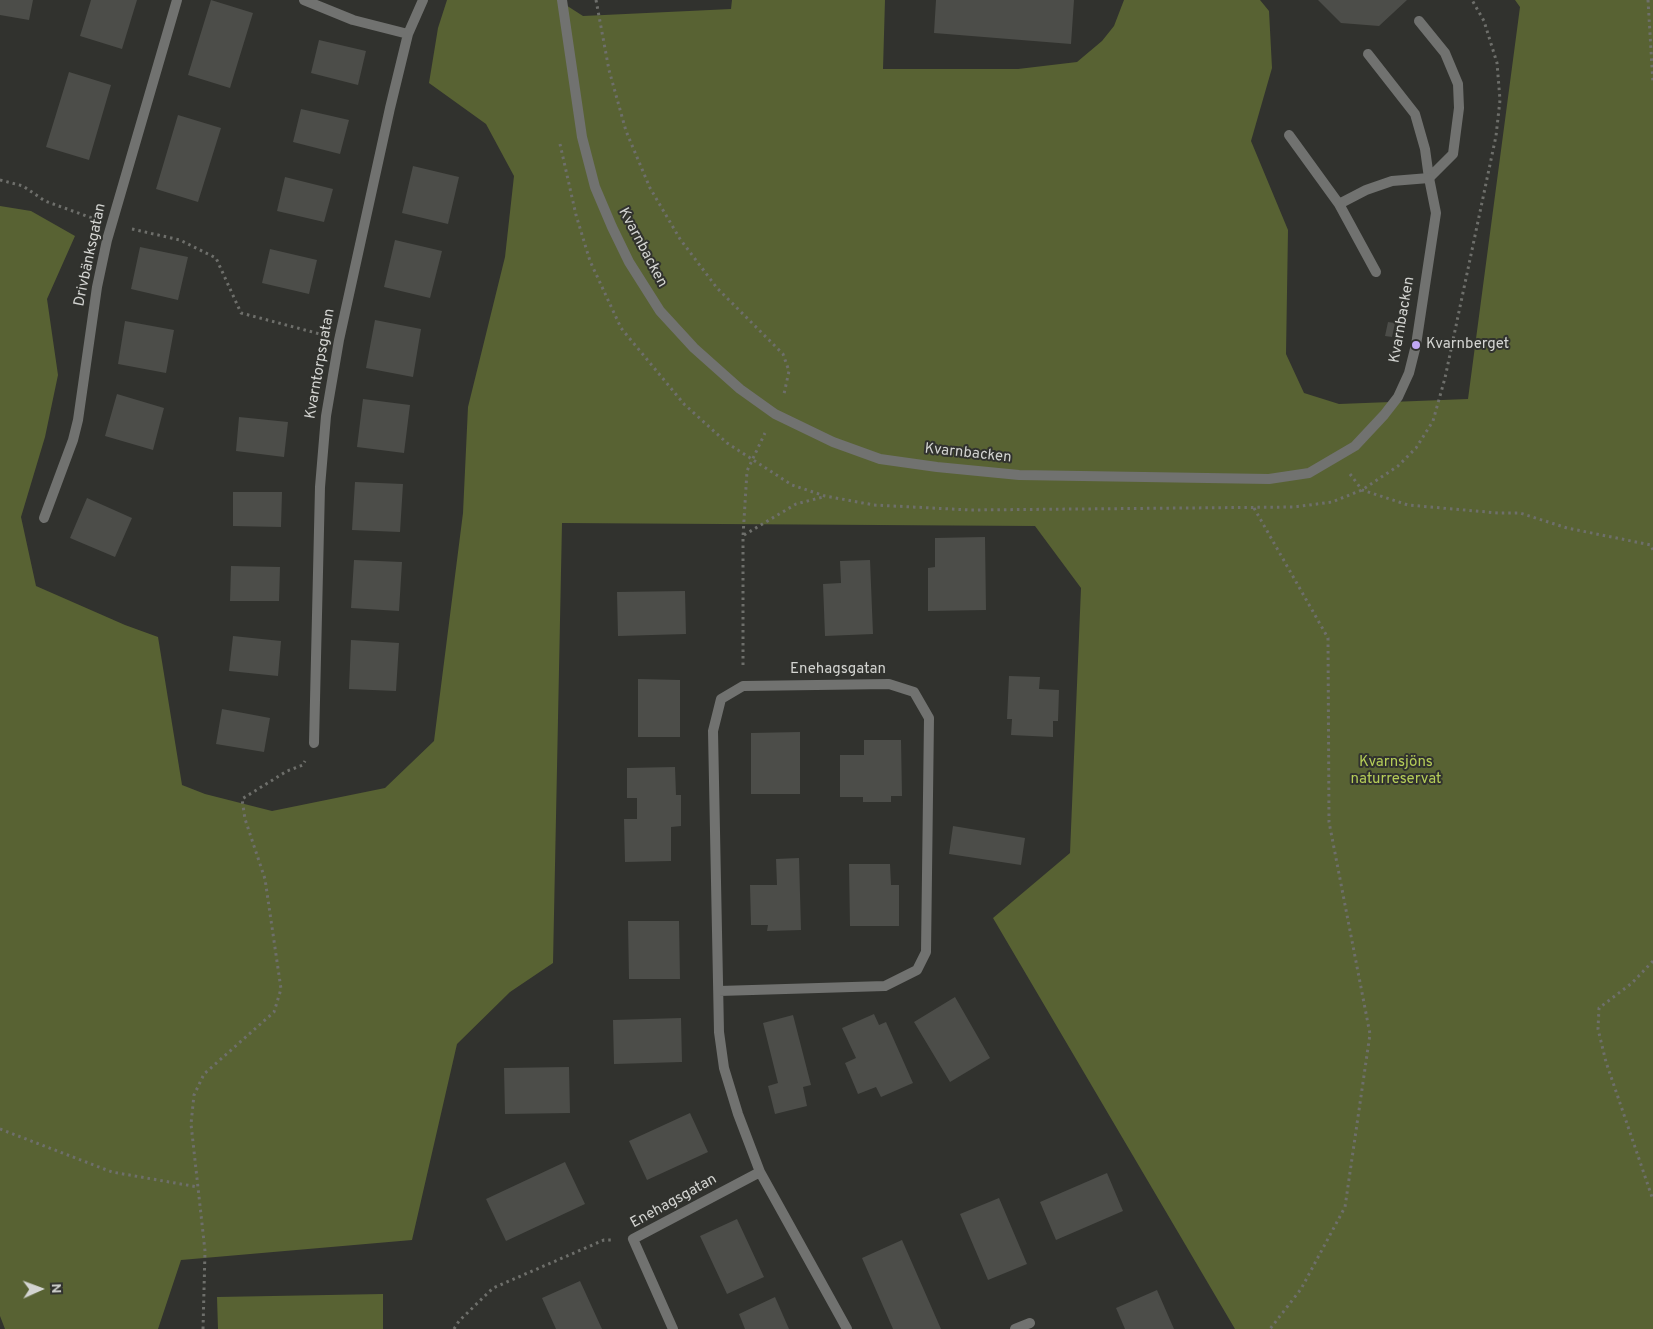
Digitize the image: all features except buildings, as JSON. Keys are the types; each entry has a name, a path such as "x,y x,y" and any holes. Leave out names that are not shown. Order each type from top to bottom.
{"street":[{"name":"Drivbänksgatan","path":"44,518 73,440 78,420 97,287 107,240 177,0"},
{"path":"304,0 353,20 408,34"},
{"name":"Kvarntorpsgatan","path":"314,743 320,487 326,416 339,340 408,34 423,0"},
{"name":"Kvarnbacken","path":"562,0 582,138 595,187 612,227 630,262 660,311 694,348 740,389 775,414 832,442 880,459 937,467 1019,474 1269,480 1309,473 1355,446 1384,416 1398,397 1409,373 1416,345 1436,212 1425,149 1415,114 1368,54"},
{"path":"1339,204 1366,190 1392,181 1429,178 1453,154 1459,108 1458,84 1445,53 1419,21"},
{"path":"1289,135 1339,204 1376,272"},
{"name":"Enehagsgatan","path":"720,990 885,986 917,970 926,952 929,718 914,692 889,684 744,686 721,699 713,731 720,990 719,1032 724,1068 738,1114 760,1172 847,1329"},
{"name":"Enehagsgatan","path":"672,1329 633,1239 760,1172"},
{"path":"1015,1329 1030,1323"}],"path":[{"path":"596,0 609,70 618,105 626,131 650,188 680,240 718,288 783,354 789,371 786,390 748,471 744,536 744,686"},
{"path":"558,135 576,215 590,261 621,328 684,404 727,443 792,485 825,496 874,505 970,510 1294,507 1332,502 1362,490 1398,466 1416,448 1433,421 1447,369 1496,136 1500,100 1497,63 1484,21 1472,0"},
{"path":"1648,0 1653,84"},
{"path":"0,180 23,186"},
{"path":"180,240 216,258 241,313 339,340"},
{"path":"1337,457 1362,490 1408,505 1498,513 1520,512 1567,528 1652,545 1653,550"},
{"path":"744,536 796,504 825,496"},
{"path":"1254,507 1328,638 1329,822 1370,1034 1345,1207 1301,1289 1270,1329"},
{"path":"203,1329 205,1251 191,1124 194,1095 204,1074 274,1012 281,989 265,880 245,819 242,799 287,771 303,765 314,743"},
{"path":"1653,961 1632,983 1599,1008 1598,1029 1606,1062 1653,1200"},
{"path":"0,1129 112,1172 198,1187"},
{"path":"454,1329 459,1321 493,1288 604,1240 633,1239"}],"green space":[{"name":"Kvarnsjöns naturreservat","path":"447,0 558,0 583,16 731,9 732,0 885,0 883,69 1018,69 1077,62 1102,41 1114,26 1124,0 1260,0 1269,11 1272,68 1251,141 1288,230 1286,354 1304,393 1339,404 1468,399 1520,7 1515,0 1653,0 1653,1329 1235,1329 993,918 1070,853 1081,588 1035,526 562,523 553,963 510,992 457,1044 412,1240 181,1260 158,1329 5,1329 0,1316 0,206 31,211 75,236 47,299 58,375 45,437 21,517 36,586 125,625 158,637 182,785 205,794 272,811 385,788 434,741 463,513 468,407 505,257 514,176 486,124 429,83 438,28"},
{"path":"383,1294 383,1329 218,1329 217,1297"}],"place":[{"name":"Kvarnberget","path":"1416,345"}]}
